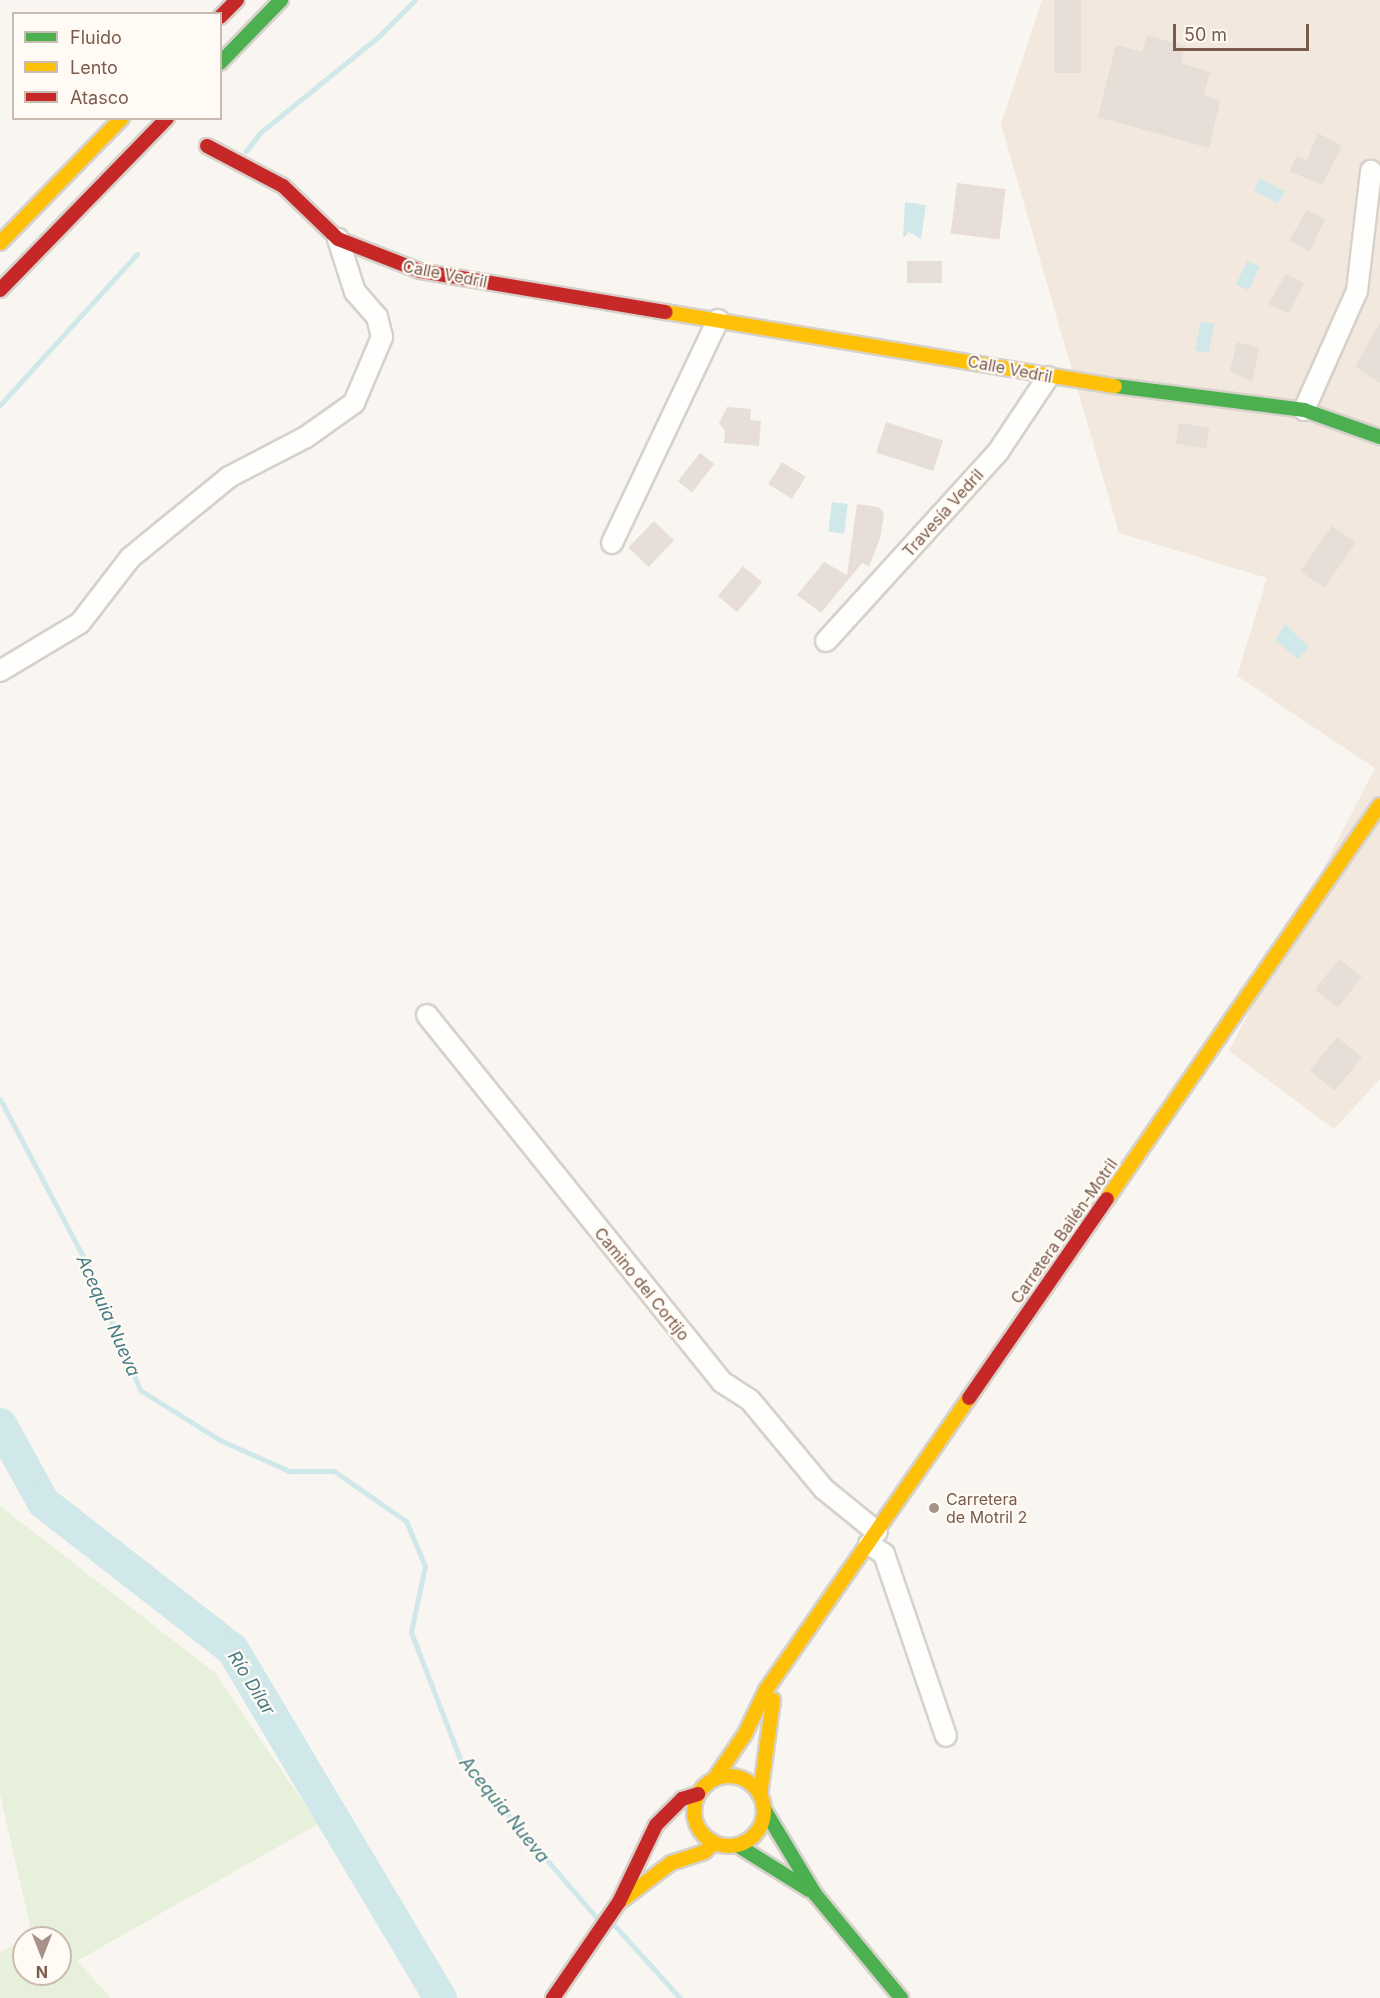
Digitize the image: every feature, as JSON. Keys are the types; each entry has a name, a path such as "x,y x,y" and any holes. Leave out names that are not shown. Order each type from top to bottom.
{"main road":[{"path":"222,15 237,0"},
{"path":"222,61 281,0"},
{"path":"0,243 120,120"},
{"path":"0,290 165,120"},
{"name":"Calle Vedril","path":"207,146 283,186 338,239 420,271 1048,377 1304,410 1380,437"},
{"name":"Carretera Bailén-Motril","path":"715,1778 743,1737 766,1690 778,1677 1380,805"},
{"name":"Carretera Bailén-Motril","path":"760,1795 766,1734 778,1677"},
{"path":"553,1998 616,1906 656,1825 682,1799 698,1794 715,1778 741,1778 760,1795 764,1809 815,1894 901,1998"},
{"path":"698,1794 695,1823 714,1843 737,1845 815,1894"},
{"path":"737,1845 758,1831 764,1809"},
{"path":"616,1906 671,1863 704,1852 714,1843"}],"street":[{"path":"1304,410 1357,291 1371,171"},
{"path":"0,671 80,623 130,558 229,477 306,437 354,403 382,337 377,317 355,292 338,239"},
{"path":"612,543 718,320"},
{"name":"Travesía Vedril","path":"826,641 998,452 1048,377"},
{"name":"Camino del Cortijo","path":"427,1015 722,1382 750,1400 824,1489 873,1538 884,1554 946,1736"}],"shaded area":[{"path":"1042,0 1380,0 1380,1079 1334,1129 1229,1051 1375,768 1237,676 1267,578 1119,533 1001,124"}],"green space":[{"path":"0,1506 215,1673 318,1824 77,1961 111,1998 0,1998 0,1953 12,1946 12,1986 72,1986 72,1926 30,1926 0,1794"}],"water":[{"path":"1260,178 1285,192 1278,203 1254,191"},
{"path":"905,202 926,205 921,239 909,232 903,238"},
{"path":"1247,261 1260,267 1249,290 1236,285"},
{"path":"1201,321 1215,324 1208,353 1195,350"},
{"path":"832,502 848,504 844,534 828,532"},
{"path":"1285,624 1309,647 1298,659 1275,640"}],"building":[{"path":"1054,0 1081,0 1081,73 1054,73"},
{"path":"1147,35 1185,46 1181,63 1210,72 1204,95 1220,101 1209,148 1098,117 1116,45 1142,52"},
{"path":"1318,133 1342,146 1322,185 1289,171 1297,156 1307,160"},
{"path":"957,183 1006,189 999,240 951,234"},
{"path":"1307,210 1325,219 1310,251 1289,241"},
{"path":"907,261 942,261 942,283 907,283"},
{"path":"1286,274 1304,283 1289,314 1268,304"},
{"path":"1380,323 1380,383 1355,366"},
{"path":"1237,342 1259,348 1252,382 1230,371"},
{"path":"727,407 751,409 750,420 761,421 759,446 724,443 725,431 719,423"},
{"path":"886,422 943,441 933,471 876,452"},
{"path":"1179,423 1210,428 1206,449 1176,444"},
{"path":"700,453 714,464 692,492 678,481"},
{"path":"782,462 806,477 792,499 768,484"},
{"path":"857,504 879,507 884,514 880,539 869,566 862,563 821,613 797,595 824,562 847,575"},
{"path":"654,521 674,540 648,567 628,548"},
{"path":"1332,526 1356,543 1324,588 1300,571"},
{"path":"743,566 762,582 737,612 718,596"},
{"path":"1339,959 1362,977 1338,1008 1315,990"},
{"path":"1337,1037 1362,1057 1335,1091 1310,1070"}],"waterway":[{"path":"246,151 261,132 378,37 415,0"},
{"path":"0,405 137,254"},
{"name":"Acequia Nueva","path":"0,1099 88,1266 140,1390 220,1440 289,1471 334,1471 406,1521 425,1566 411,1632 460,1759 596,1917"},
{"name":"Río Dílar","path":"0,1424 43,1502 232,1649 440,1998"},
{"name":"Acequia Nueva","path":"615,1926 680,1998"}],"traffic: fast":[{"path":"222,61 281,0"},
{"path":"1115,386 1304,410 1380,437"},
{"path":"764,1809 815,1894 901,1998"},
{"path":"737,1845 809,1890"}],"traffic: slow":[{"path":"0,243 120,120"},
{"path":"666,312 1115,386"},
{"path":"1107,1199 1380,805"},
{"path":"715,1778 745,1734 766,1690 969,1398"},
{"path":"760,1795 773,1700"},
{"path":"722,1776 736,1776 749,1782 758,1791 764,1804 764,1811 762,1824 754,1836 736,1846 722,1846 709,1840 700,1831 694,1818 694,1804 700,1791 709,1782 722,1776"},
{"path":"621,1901 671,1863 704,1852 714,1843"}],"traffic: jam":[{"path":"222,15 237,0"},
{"path":"0,290 165,120"},
{"path":"207,146 283,186 338,239 420,271 666,312"},
{"path":"969,1398 1107,1199"},
{"path":"553,1998 619,1902 656,1825 682,1799 698,1794"}],"place":[{"name":"Carretera de Motril 2","path":"934,1508"}]}
